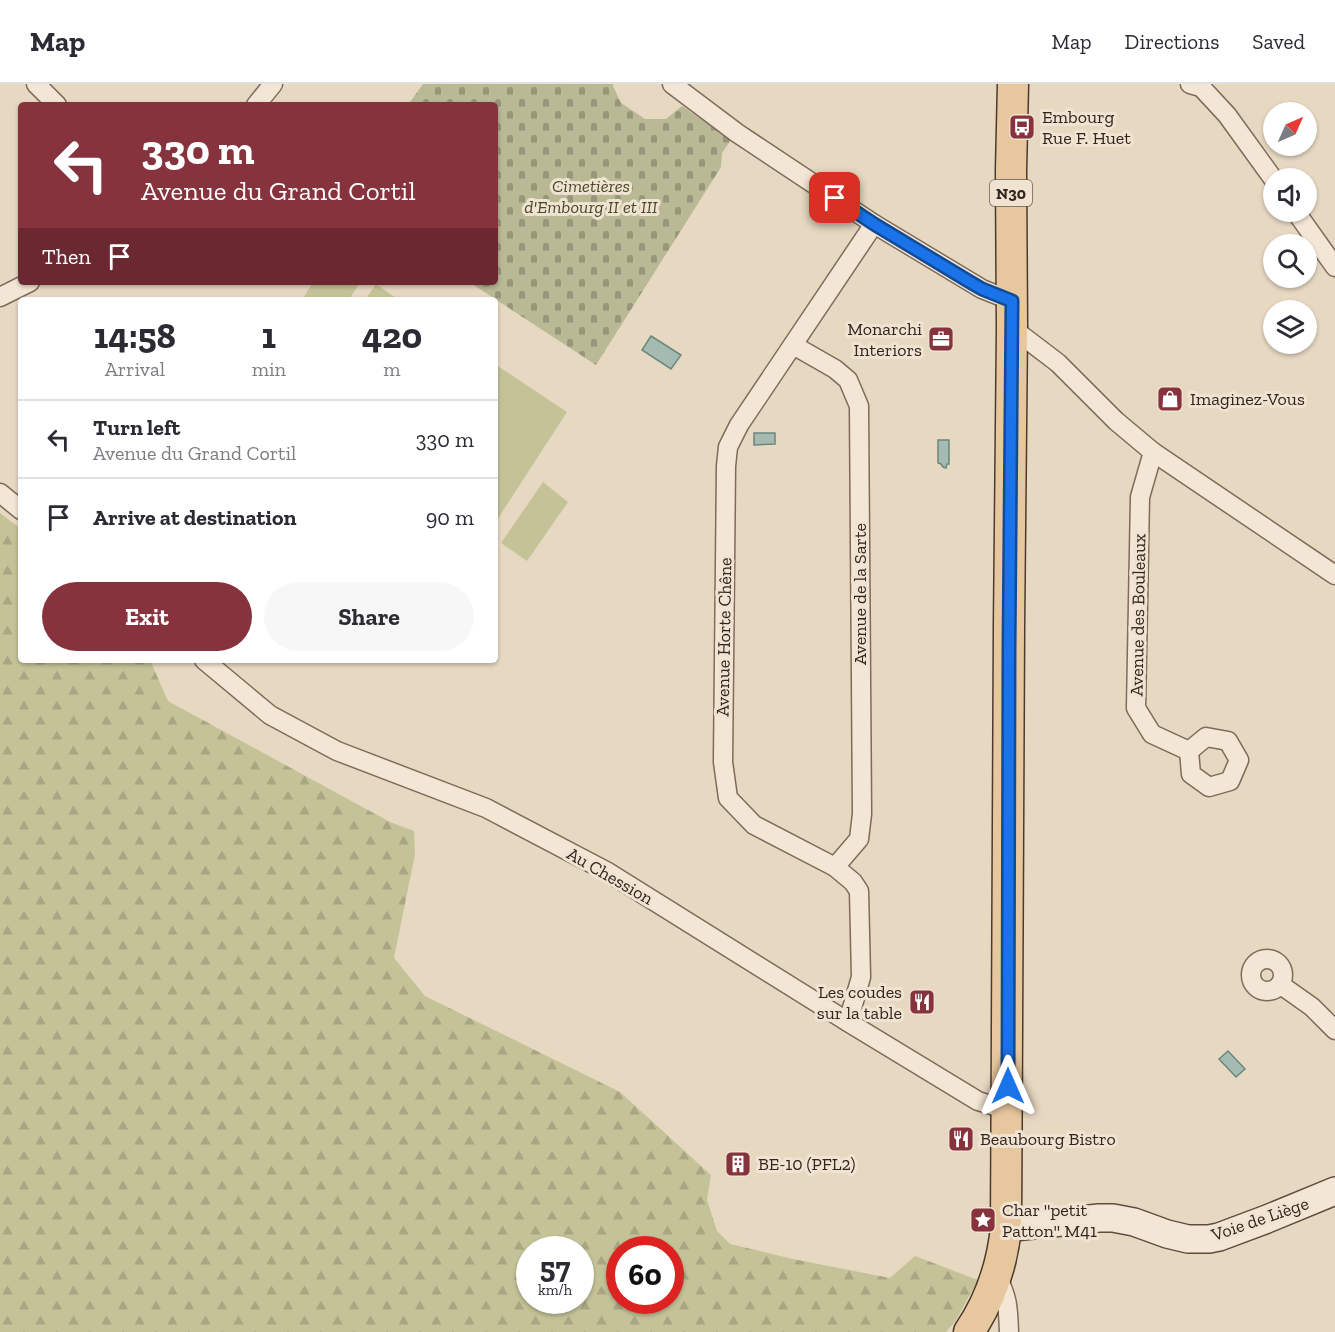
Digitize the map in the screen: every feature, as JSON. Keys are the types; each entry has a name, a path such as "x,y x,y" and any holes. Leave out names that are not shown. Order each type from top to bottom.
{"main road":[{"name":"N30","path":"969,1332 997,1276 1006,1228 1013,84"}],"street":[{"path":"36,84 54,102"},
{"path":"258,102 273,84"},
{"path":"672,84 692,90 741,135 874,224 982,289 1012,314 1116,421 1153,452 1335,575"},
{"path":"1198,85 1227,115 1265,168"},
{"path":"1303,222 1335,267"},
{"name":"Avenue Horte Chêne","path":"848,1022 861,977 859,891 853,882 835,867 754,825 728,798 723,762 726,466 728,447 739,425 874,224"},
{"path":"0,297 24,285"},
{"name":"Avenue de la Sarte","path":"793,345 835,369 848,380 859,406 862,814 859,839 835,867"},
{"name":"Avenue des Bouleaux","path":"1153,452 1140,497 1136,708 1152,734 1189,751"},
{"path":"0,493 18,508"},
{"name":"Au Chession","path":"208,663 270,715 337,751 486,808 606,871 978,1101 1008,1110"},
{"path":"1281,985 1312,1007 1335,1030"},
{"name":"Voie de Liège","path":"1006,1228 1113,1218 1134,1222 1188,1239 1209,1239 1267,1219 1335,1191"},
{"path":"997,1276 1006,1295 1009,1332"}],"green space":[{"name":"Cimetières d'Embourg II et III","path":"423,84 613,84 621,103 645,119 666,119 682,106 731,140 722,153 721,167 596,365 498,301 498,297 492,297 474,285 498,285 498,102 410,102"},
{"path":"311,285 358,285 351,297 304,297"},
{"path":"377,285 395,297 367,297"},
{"path":"498,366 567,412 498,518"},
{"path":"543,482 568,502 527,561 501,543"},
{"path":"0,513 18,527 18,663 151,663 168,701 390,822 414,831 415,854 394,958 425,996 620,1092 711,1175 707,1200 717,1231 730,1244 890,1278 915,1256 978,1280 955,1322 946,1332 0,1332"}],"shaded area":[{"path":"651,336 681,355 671,369 642,350"},
{"path":"754,433 775,433 775,444 754,445"},
{"path":"938,440 949,440 949,464 946,468 938,463"},
{"path":"1228,1051 1245,1069 1236,1077 1219,1059"}],"place":[{"name":"Embourg Rue F. Huet","path":"1022,127"},
{"name":"Monarchi Interiors","path":"941,339"},
{"name":"Imaginez-Vous","path":"1170,399"},
{"name":"Les coudes sur la table","path":"922,1002"},
{"name":"Beaubourg Bistro","path":"961,1139"},
{"name":"BE-10 (PFL2)","path":"738,1164"},
{"name":"Char \"petit Patton\" M41","path":"983,1220"}],"route":[{"path":"835,198 982,289 1012,301 1008,1086"}]}
